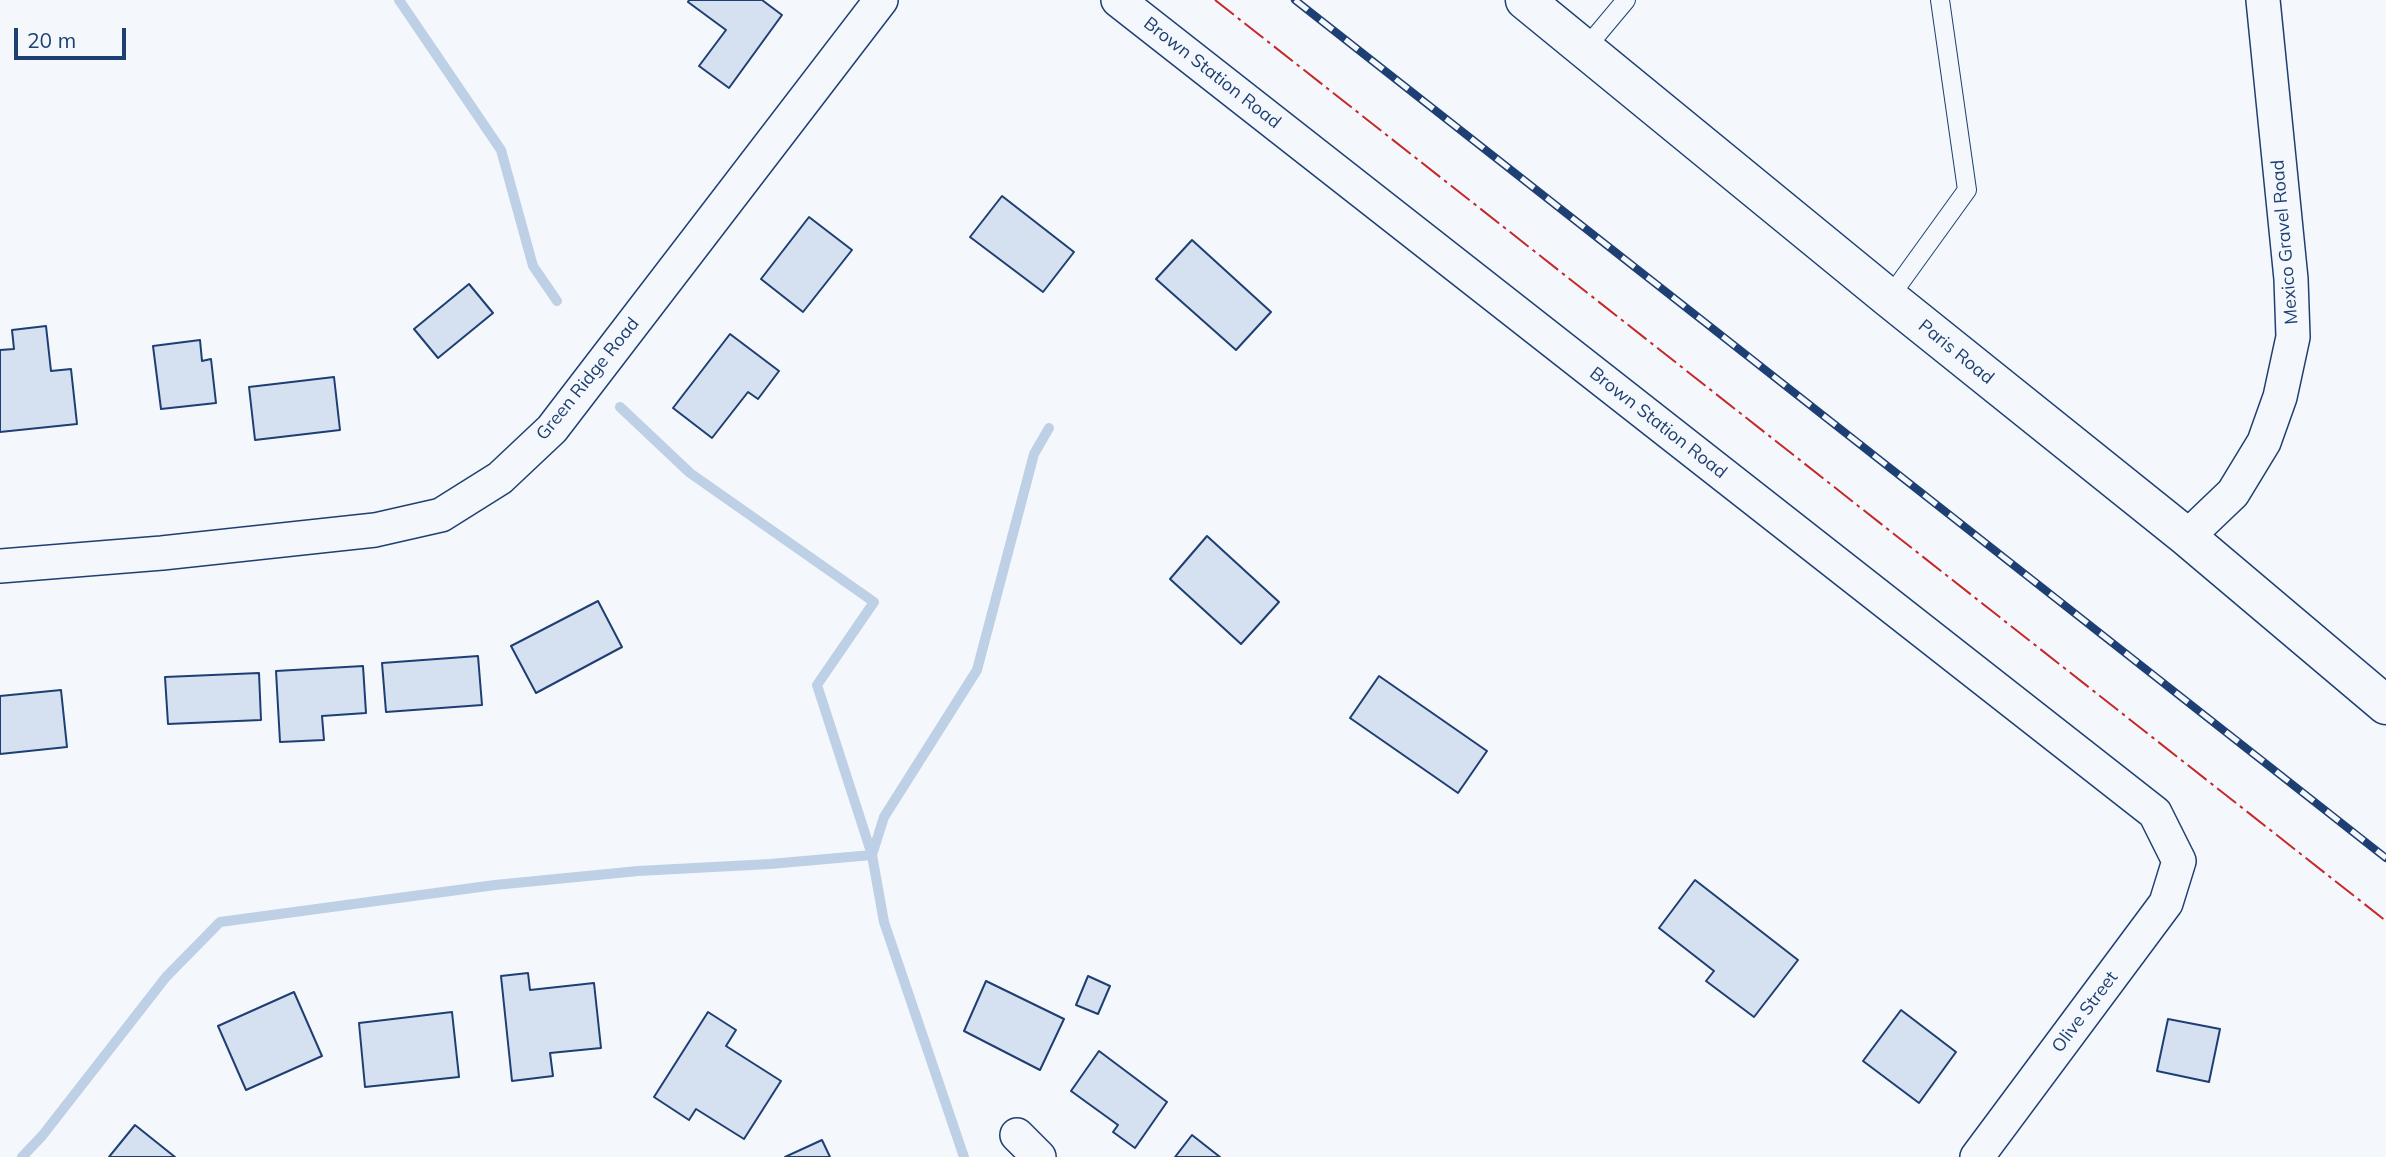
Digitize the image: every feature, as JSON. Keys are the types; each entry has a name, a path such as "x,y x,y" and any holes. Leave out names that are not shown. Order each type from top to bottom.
{"main road":[{"name":"Paris Road","path":"1525,0 1889,298 2187,537 2386,705"}],"street":[{"name":"Green Ridge Road","path":"0,566 162,553 375,530 441,515 500,478 552,429 881,0"},
{"name":"Brown Station Road","path":"1118,0 2155,813 2179,861"},
{"name":"Mexico Gravel Road","path":"2187,537 2233,493 2264,442 2280,397 2293,337 2291,279 2263,0"},
{"name":"Olive Street","path":"1978,1157 2166,903 2179,861"}],"lane":[{"path":"1585,49 1626,0"},
{"path":"1889,298 1967,190 1940,0"}],"building":[{"path":"762,0 782,15 729,88 699,66 726,30 688,2"},
{"path":"1002,196 1074,252 1043,292 970,237"},
{"path":"809,217 852,250 803,312 761,279"},
{"path":"1192,240 1271,312 1236,350 1156,279"},
{"path":"469,284 493,313 438,358 414,329"},
{"path":"46,326 51,371 71,369 77,424 0,432 0,350 14,349 12,330"},
{"path":"730,334 779,371 758,399 748,392 712,438 673,408"},
{"path":"200,340 202,361 211,359 216,403 161,409 153,346"},
{"path":"334,377 340,430 255,440 249,387"},
{"path":"1207,536 1279,602 1241,644 1170,579"},
{"path":"598,601 622,647 536,693 511,646"},
{"path":"478,656 482,705 386,712 382,663"},
{"path":"363,666 366,713 322,716 324,740 280,742 276,671"},
{"path":"259,673 261,720 168,724 165,677"},
{"path":"1379,676 1487,751 1458,793 1350,718"},
{"path":"61,690 67,747 0,754 0,696"},
{"path":"1695,880 1798,960 1754,1017 1706,981 1714,971 1659,928"},
{"path":"528,973 530,990 594,983 601,1048 550,1053 553,1076 512,1081 501,976"},
{"path":"1088,976 1110,986 1098,1014 1076,1005"},
{"path":"986,981 1064,1019 1040,1070 964,1031"},
{"path":"294,992 322,1056 246,1090 218,1026"},
{"path":"1901,1010 1956,1052 1919,1103 1863,1061"},
{"path":"452,1012 459,1077 365,1087 359,1023"},
{"path":"708,1012 736,1030 726,1046 781,1081 744,1139 696,1109 689,1120 654,1097"},
{"path":"2168,1019 2220,1029 2209,1082 2157,1071"},
{"path":"1099,1051 1167,1102 1135,1148 1113,1132 1118,1125 1071,1091"},
{"path":"135,1125 175,1157 109,1157"},
{"path":"1192,1135 1220,1157 1175,1157"},
{"path":"822,1140 830,1157 785,1157"}],"waterway":[{"path":"399,0 501,150 533,266 557,301"},
{"path":"22,1157 42,1136 166,977 220,922 495,885 638,871 872,855 817,685 874,602 690,473 620,407"},
{"path":"964,1157 884,922 872,855 884,817 977,670 1034,454 1049,428"}],"railway":[{"path":"1295,0 2386,858"}],"power":[{"path":"1215,0 2386,921"}]}
